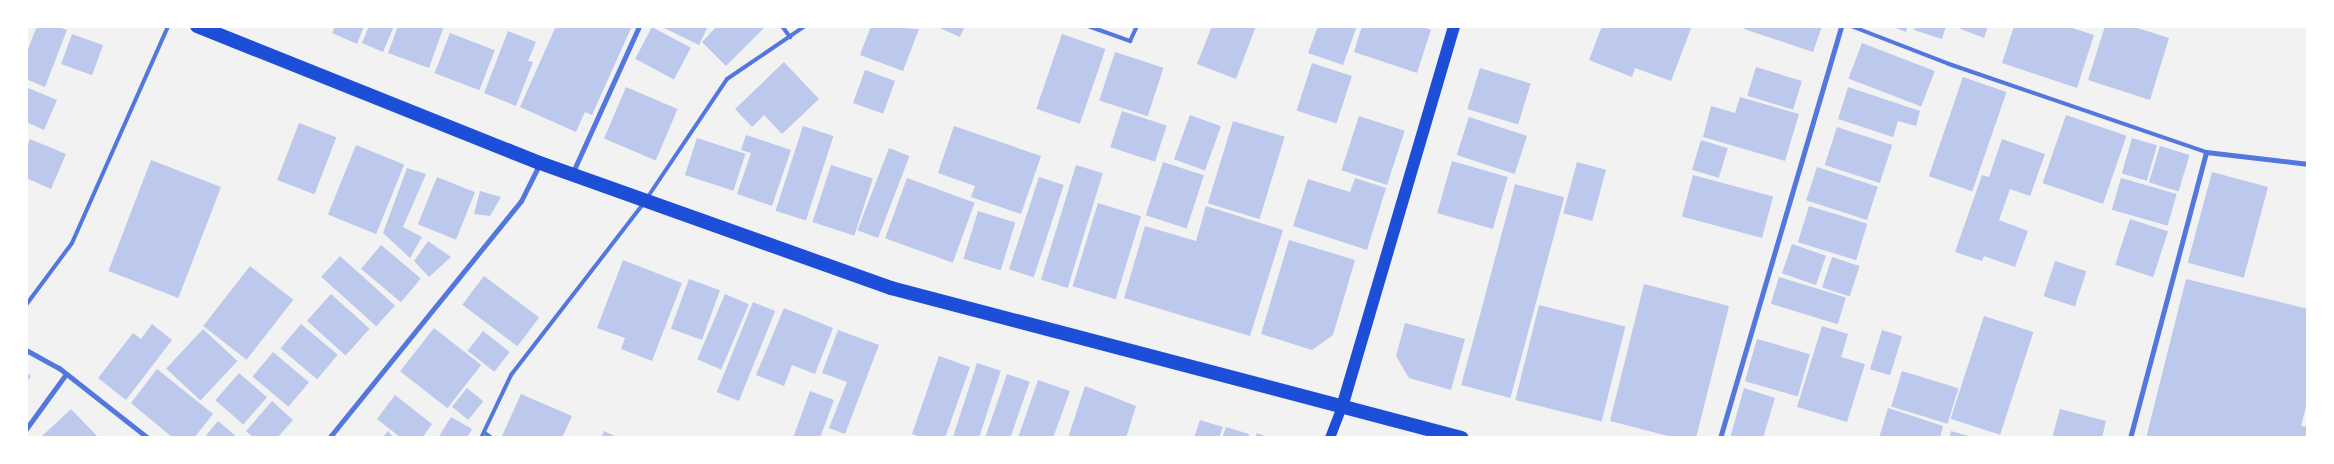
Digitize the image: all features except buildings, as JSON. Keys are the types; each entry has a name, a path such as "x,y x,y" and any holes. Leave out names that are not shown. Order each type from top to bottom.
{"highway":[{"path":"197,26 540,163 891,288 1462,438"}],"main road":[{"path":"1330,438 1342,407 1454,26"}],"street":[{"path":"572,174 639,26"},
{"path":"1720,438 1841,26"},
{"path":"2130,438 2206,152 2308,164"},
{"path":"329,438 521,201 540,163"},
{"path":"26,350 66,374 148,438"},
{"path":"26,429 66,374"}],"lane":[{"path":"26,305 72,243 168,26"},
{"path":"782,26 790,37"},
{"path":"481,438 511,375 646,201 727,79 805,26"},
{"path":"1088,26 1130,41 1137,26"},
{"path":"1851,26 1949,64 2206,152"},
{"path":"485,433 492,438"}]}
